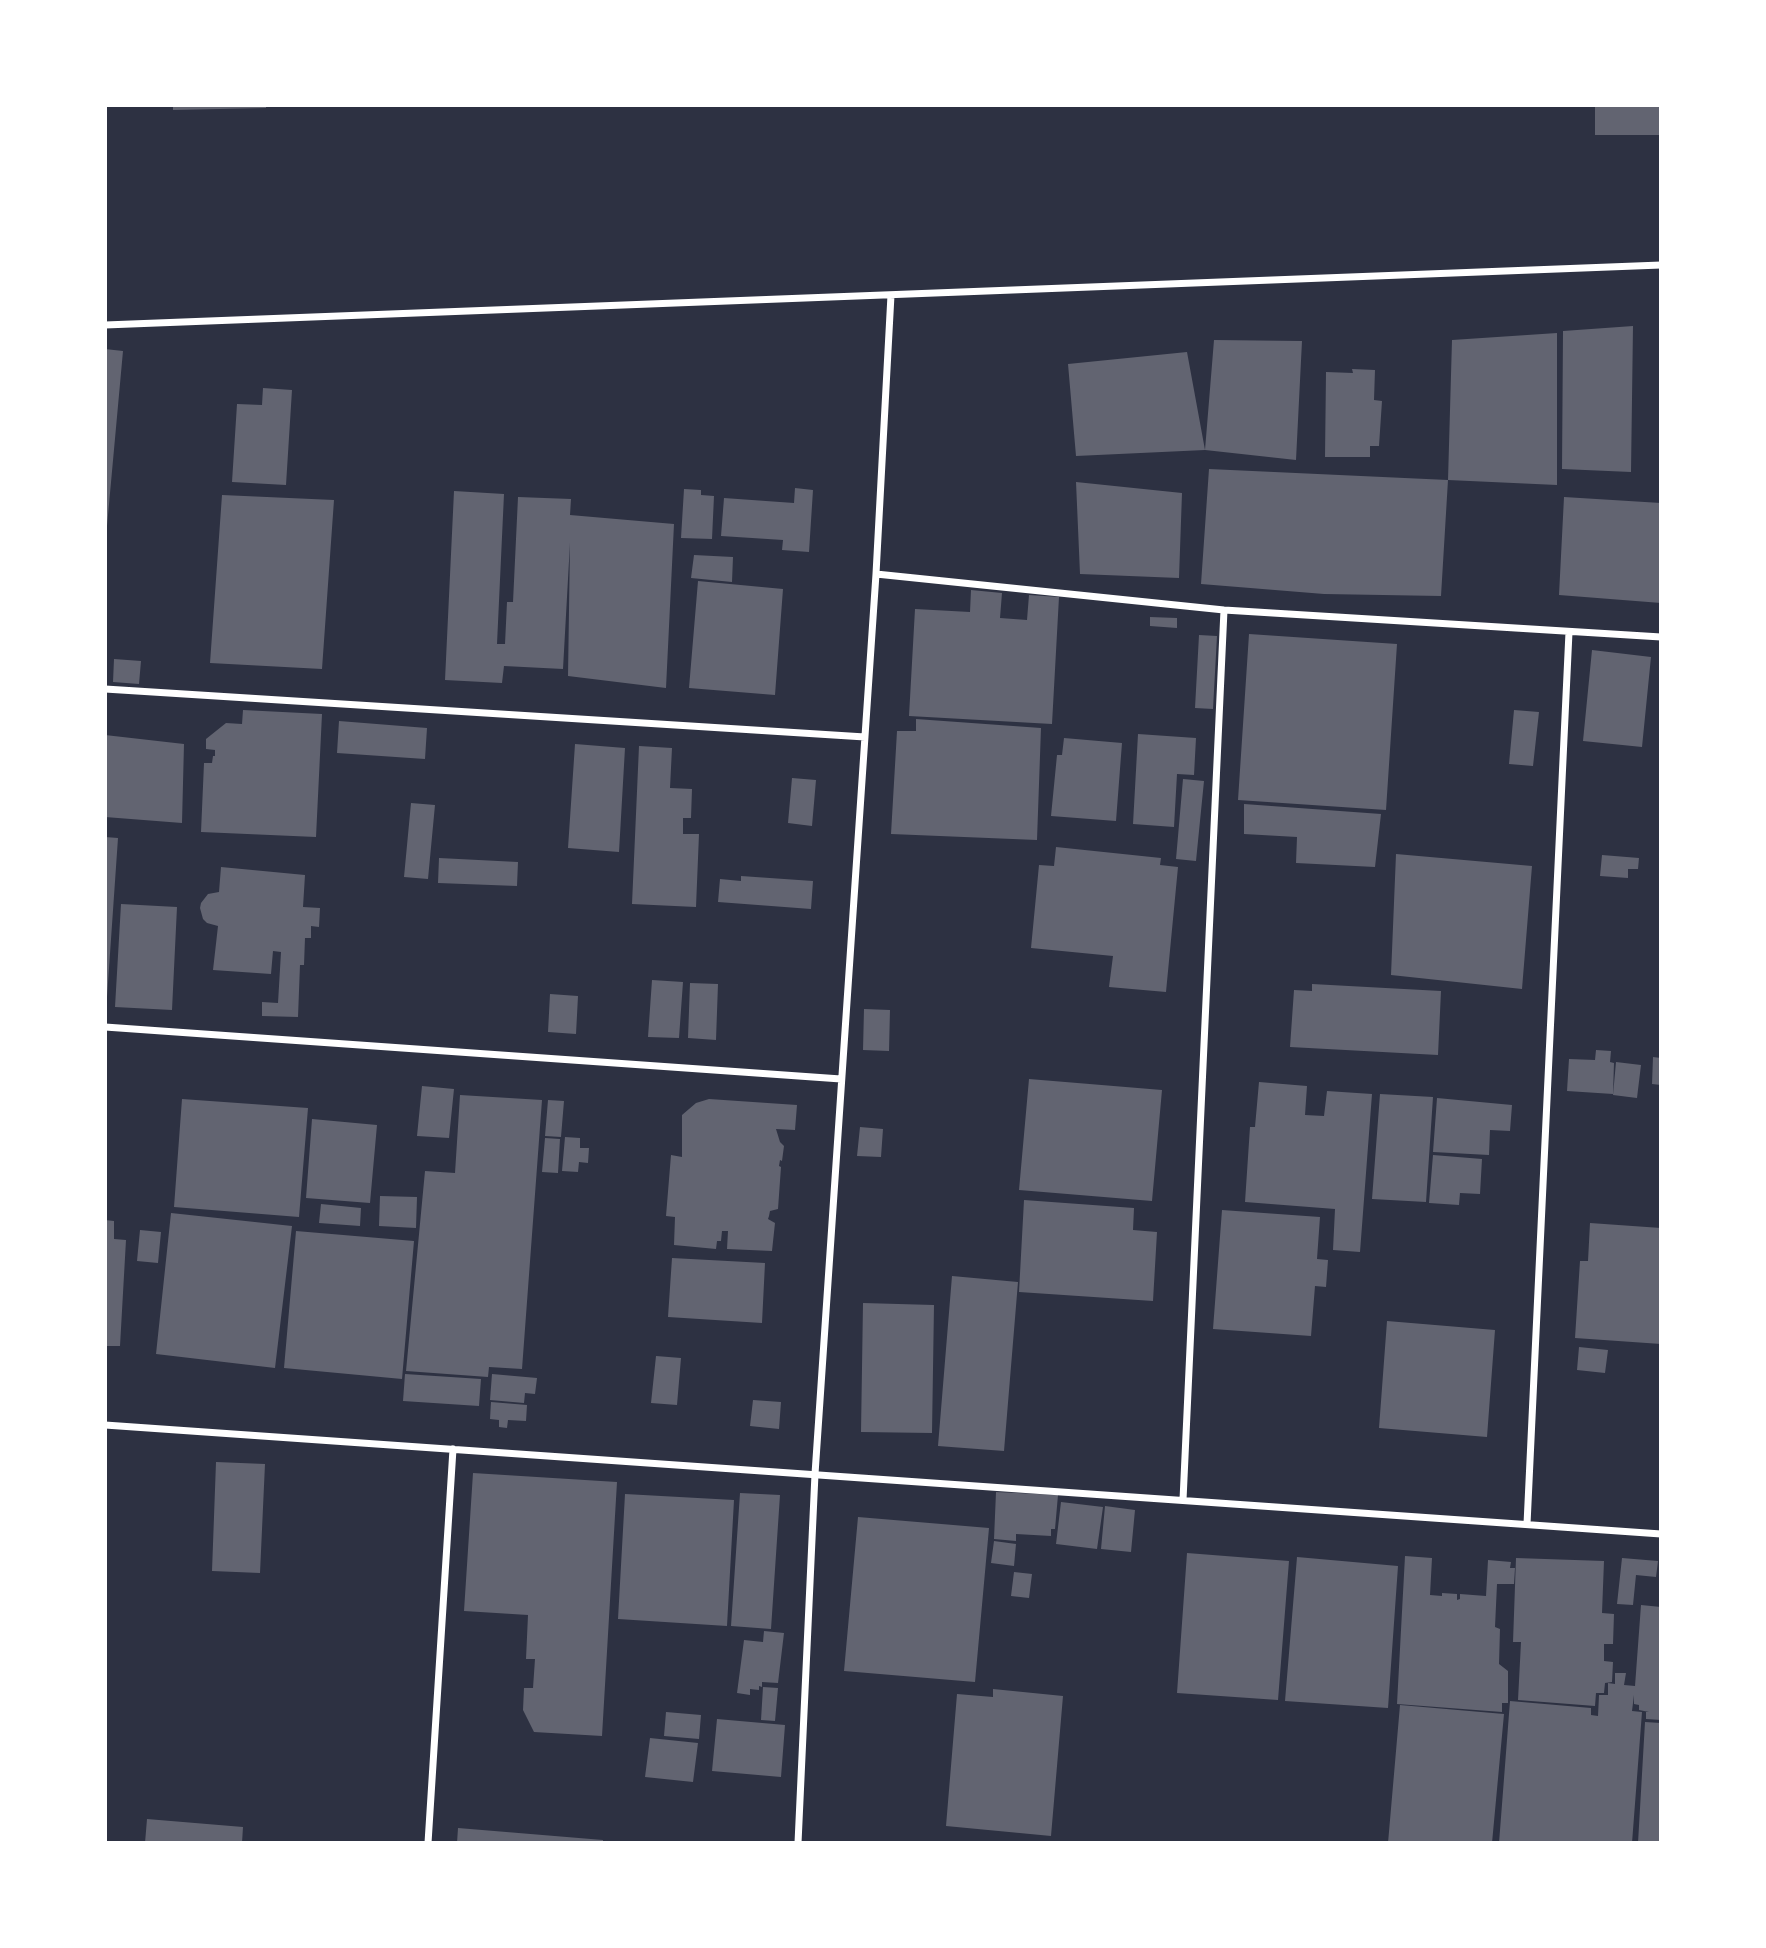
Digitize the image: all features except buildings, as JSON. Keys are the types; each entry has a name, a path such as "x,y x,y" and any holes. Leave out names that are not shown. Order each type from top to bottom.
{"street":[{"path":"105,325 1661,265"},
{"path":"798,1843 815,1474 876,574 891,295"},
{"path":"876,574 1224,610 1661,637"},
{"path":"1183,1500 1224,610"},
{"path":"1527,1524 1569,632"},
{"path":"105,689 865,737"},
{"path":"105,1027 841,1079"},
{"path":"105,1425 1661,1534"},
{"path":"428,1843 453,1449"}]}
